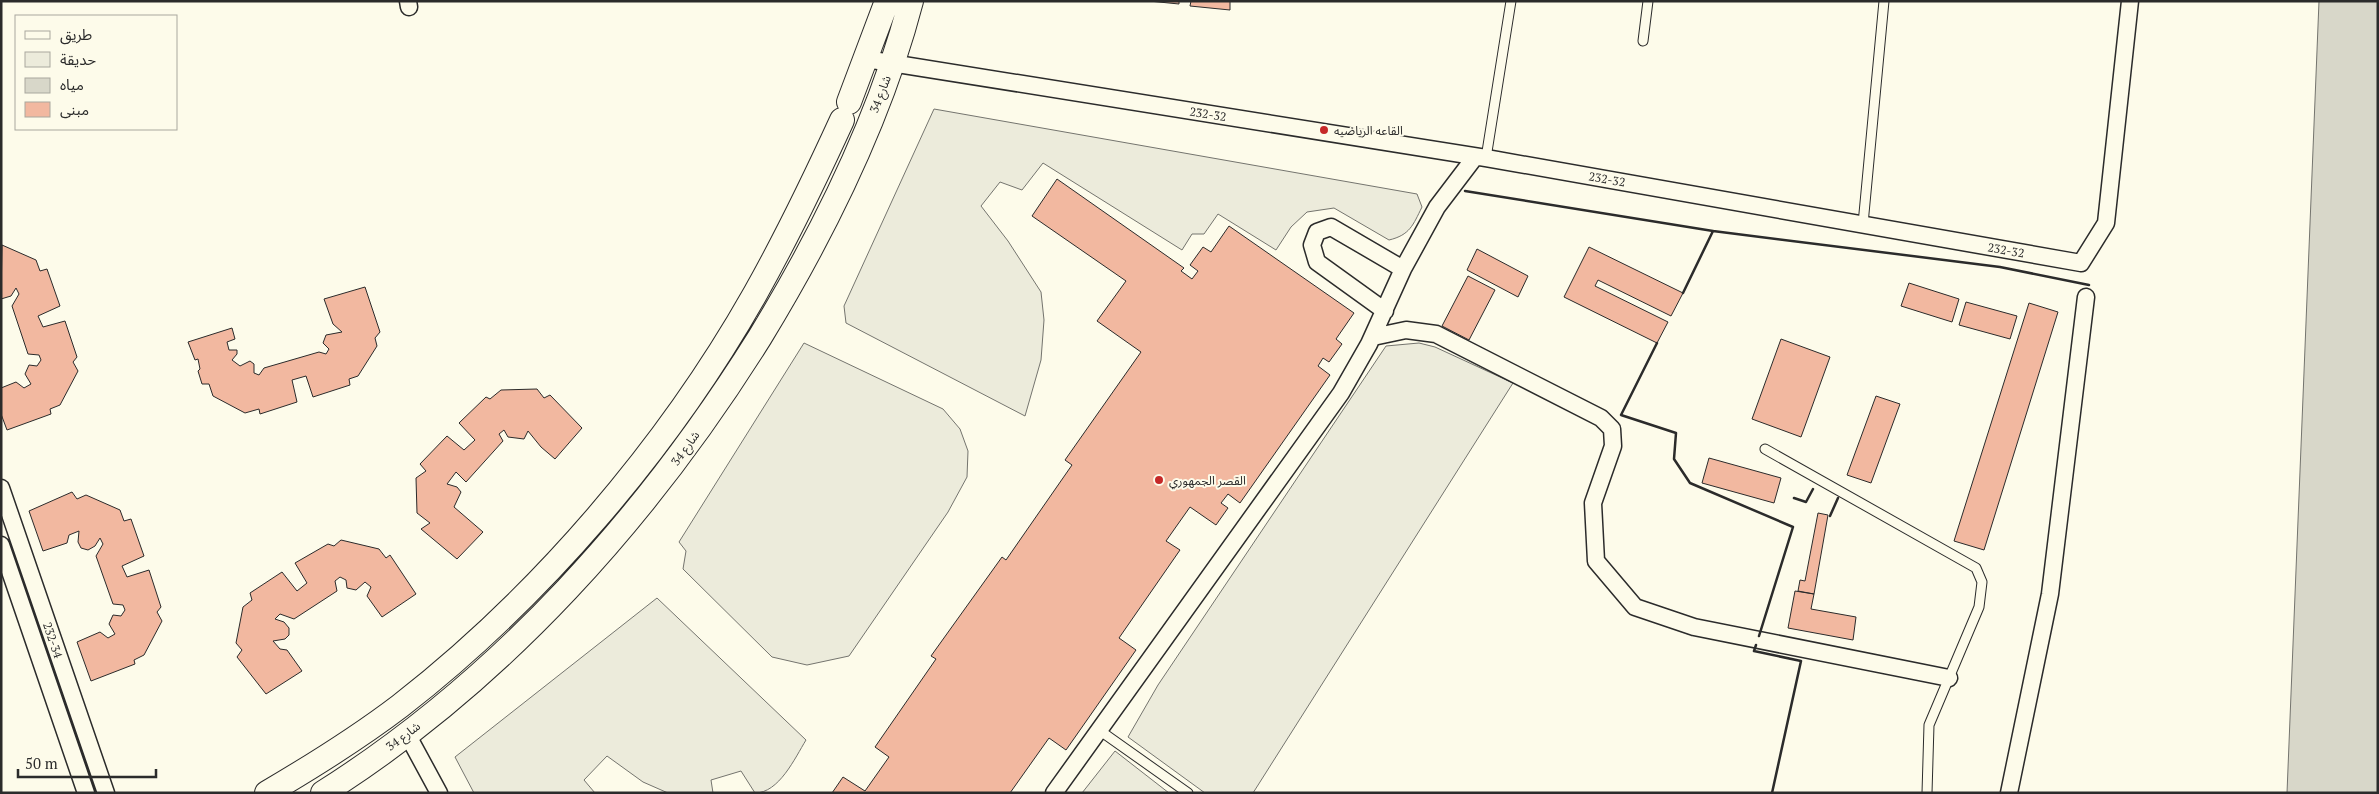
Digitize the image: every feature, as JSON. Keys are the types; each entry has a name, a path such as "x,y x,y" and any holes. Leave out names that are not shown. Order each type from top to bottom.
{"main road":[{"name":"شارع 34","path":"267,793 357,736 399,706 443,670 525,594 602,511 682,407 754,296 815,180 866,59 887,1"},
{"name":"شارع 34","path":"323,793 406,734 475,678 554,602 618,533 673,465 741,367 802,265 852,164 892,63 911,1"}],"street":[{"name":"232-32","path":"866,59 1481,157 2082,263 2106,223 2130,1"},
{"path":"1054,793 1340,393 1373,337 1403,269 1437,207 1481,157"},
{"path":"1385,311 1317,262 1312,245 1317,232 1331,227 1403,269"},
{"path":"2009,793 2050,594 2086,297"},
{"path":"1373,337 1406,330 1436,334 1601,418 1612,429 1613,446 1593,503 1596,561 1635,607 1694,627 1949,678"},
{"name":"232-34","path":"1,488 106,793"},
{"name":"232-34","path":"1,545 86,793"},
{"path":"406,734 439,793"}],"lane":[{"path":"1481,157 1511,1"},
{"path":"1643,41 1648,1"},
{"path":"1863,224 1884,1"},
{"path":"1765,449 1976,568 1982,582 1979,608 1929,725 1927,793"},
{"path":"1099,730 1188,793"}],"green space":[{"path":"934,109 1417,194 1422,207 1413,224 1406,232 1389,240 1334,208 1307,212 1291,227 1276,250 1218,214 1204,234 1192,234 1182,250 1043,163 1022,190 1000,182 981,206 1008,241 1041,292 1044,320 1041,360 1025,416 846,323 844,306"},
{"path":"804,343 943,409 960,429 968,451 967,477 948,512 849,656 807,665 772,657 683,569 686,551 679,542"},
{"path":"1419,343 1435,347 1513,383 1253,793 1205,793 1128,737 1158,685 1386,346"},
{"path":"657,598 806,740 779,781 764,791 755,793 741,771 711,780 713,793 668,793 643,782 607,756 584,780 595,793 474,793 455,757"},
{"path":"1115,751 1169,793 1082,793"}],"water":[{"path":"2319,1 2378,1 2378,793 2287,793"}],"building":[{"path":"1149,1 1179,1 1179,4"},
{"path":"1191,1 1230,1 1230,10 1190,6"},
{"name":"القصر الجمهوري","path":"1057,179 1184,268 1181,271 1192,279 1198,271 1190,265 1203,247 1211,252 1229,226 1354,313 1336,339 1342,344 1329,362 1323,358 1318,366 1330,375 1240,503 1228,494 1221,503 1228,508 1216,525 1190,507 1166,541 1180,550 1119,638 1136,650 1066,750 1049,738 1010,793 832,793 843,777 865,791 889,757 875,747 936,659 931,656 1002,557 1006,560 1072,465 1065,460 1141,352 1097,321 1126,281 1032,216"},
{"path":"2,245 36,260 40,271 47,269 60,306 38,316 43,327 65,321 77,357 73,362 78,371 60,405 50,409 51,414 7,430 1,414 1,388 16,382 24,388 31,384 25,374 29,365 37,366 41,360 39,355 28,354 12,306 19,294 16,288 11,296 1,299"},
{"path":"1589,247 1683,293 1671,316 1598,280 1595,286 1668,322 1657,343 1564,297"},
{"path":"1477,249 1528,276 1518,297 1467,270"},
{"path":"1468,276 1495,290 1469,340 1442,326"},
{"path":"1909,283 1959,299 1952,322 1901,306"},
{"path":"365,287 380,332 375,338 377,346 358,376 349,379 350,385 313,397 306,376 292,380 297,402 260,414 259,409 245,413 213,396 209,384 202,384 198,371 200,369 198,359 195,360 188,342 232,328 235,339 227,342 229,350 237,350 237,354 232,360 240,366 250,361 254,364 254,373 259,375 264,368 319,352 326,354 329,349 323,343 326,335 342,332 333,324 324,299"},
{"path":"1966,302 2017,316 2010,339 1959,325"},
{"path":"2029,303 2058,312 1984,550 1954,541"},
{"path":"1781,339 1830,357 1801,437 1752,419"},
{"path":"537,389 544,398 550,395 582,428 555,459 541,447 528,431 524,439 508,437 504,430 499,434 503,441 466,482 456,472 447,484 457,487 461,492 454,507 483,532 457,559 421,529 430,523 417,513 416,478 426,471 420,464 447,436 464,450 475,440 459,423 486,397 490,399 501,390"},
{"path":"1876,396 1900,404 1871,483 1847,475"},
{"path":"1709,458 1781,478 1774,503 1702,483"},
{"path":"72,492 77,499 86,495 120,510 124,521 131,519 144,556 122,566 127,577 149,570 161,607 157,612 162,621 144,655 134,660 135,664 91,681 77,642 100,632 108,638 115,634 109,624 113,615 121,616 125,610 123,605 113,604 96,556 103,544 100,538 95,546 88,550 81,548 78,542 79,531 69,535 67,543 43,551 29,511"},
{"path":"1818,513 1828,515 1814,594 1798,591 1800,580 1805,581"},
{"path":"341,540 379,549 386,558 390,555 416,594 382,617 367,596 371,587 365,582 356,590 347,588 346,580 340,577 335,581 337,591 294,619 280,614 275,619 284,622 289,628 289,635 285,639 273,641 280,649 287,650 302,671 266,694 237,657 242,650 236,643 243,607 252,600 250,593 282,572 297,591 307,583 295,563 328,544 334,546"},
{"path":"1795,591 1814,594 1811,609 1856,617 1853,640 1788,628"}],"wall":[{"path":"1465,191 1713,231 2000,267 2089,285"},
{"path":"1683,293 1713,231"},
{"path":"1657,343 1621,415 1676,433 1674,459 1690,483 1793,527 1759,636"},
{"path":"1794,498 1806,502 1813,489"},
{"path":"1830,516 1838,498"},
{"path":"1756,645 1754,651 1801,661 1772,793"}],"place":[{"name":"القاعه الرياضيه","path":"1324,130"},
{"name":"القصر الجمهوري","path":"1159,480"}]}
